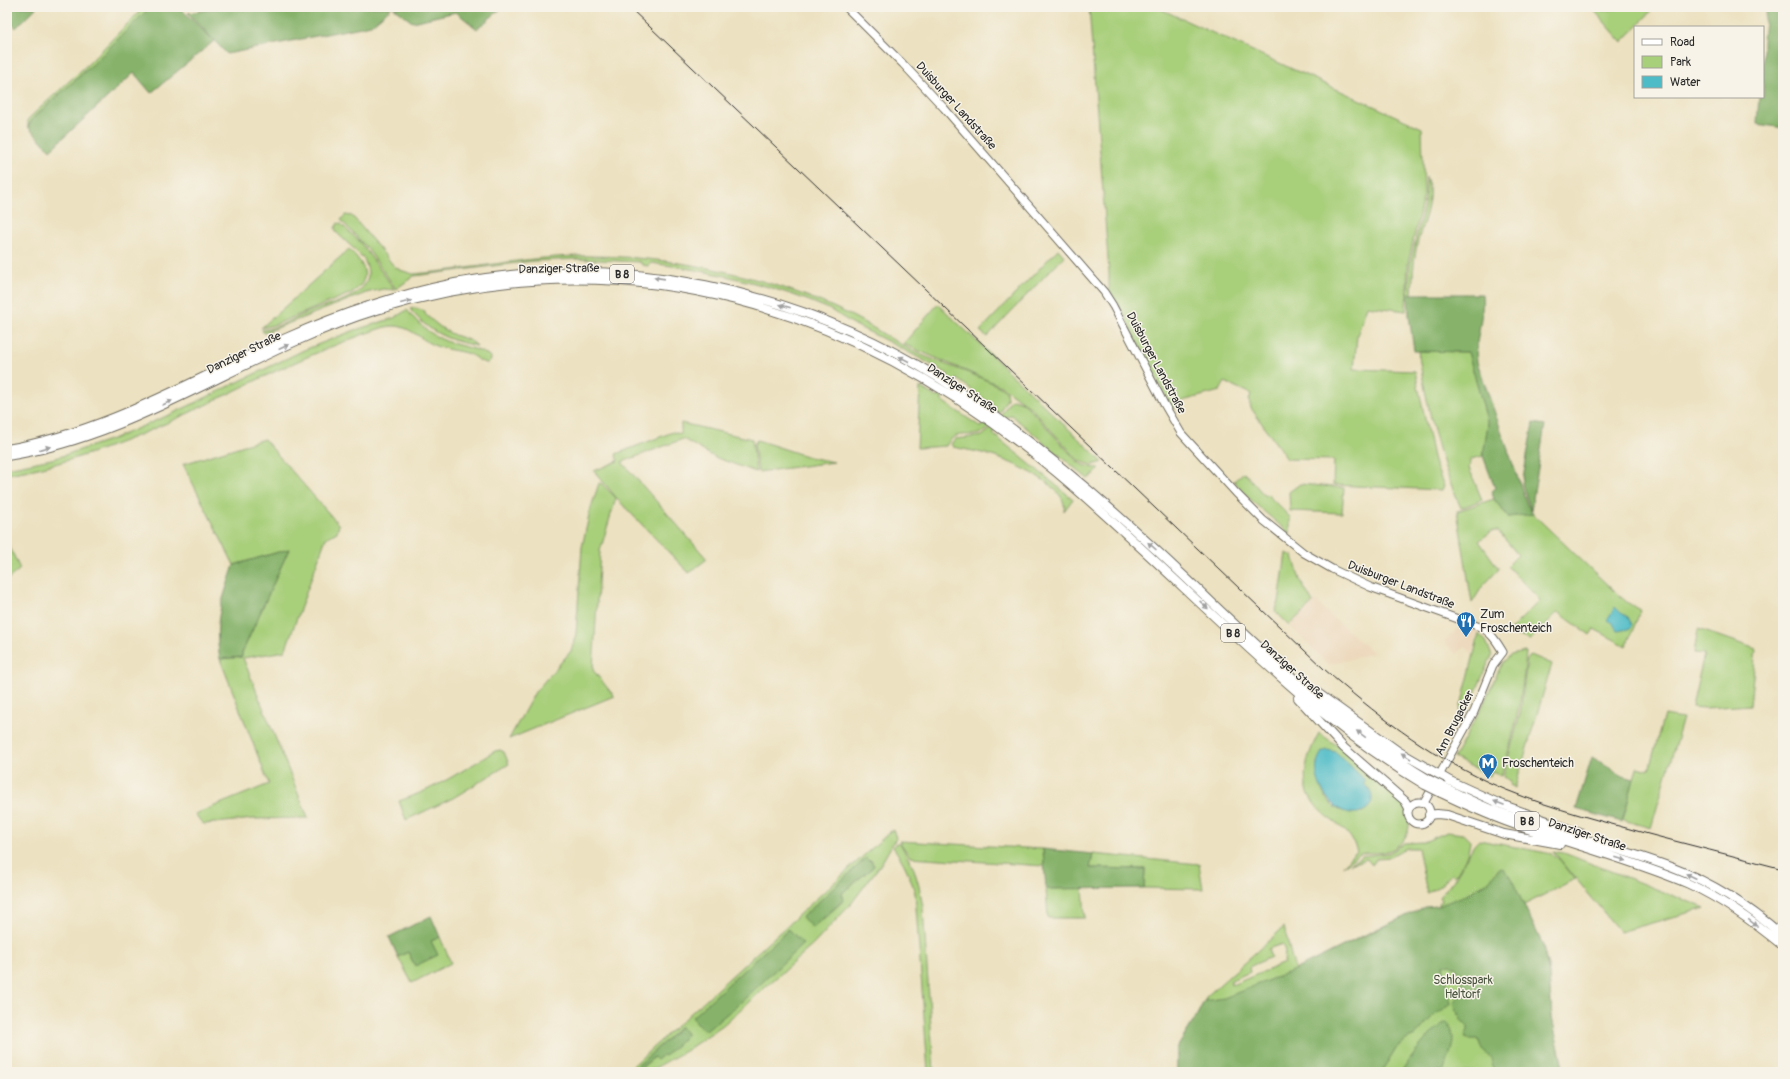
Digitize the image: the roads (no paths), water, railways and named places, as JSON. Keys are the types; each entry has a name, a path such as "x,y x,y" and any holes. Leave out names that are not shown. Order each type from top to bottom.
{"highway":[{"name":"Danziger Straße","path":"7,449 64,436 117,417 306,329 355,310 406,294 458,283 499,277 562,272 630,275 713,286 789,307 839,326 896,354 960,392 1011,428 1105,504 1291,677 1350,726 1406,765 1427,782"},
{"name":"Danziger Straße","path":"7,456 65,443 122,423 308,336 371,312 413,300 480,287 542,280 601,280 679,288 755,304 814,324 880,354 957,399 1006,433 1078,491 1165,569 1292,687 1358,741 1402,771 1443,790 1489,815 1651,869 1690,885 1744,916 1783,946"},
{"path":"1291,677 1297,677 1398,751 1440,775 1479,795 1609,843 1612,847"},
{"path":"1292,687 1293,694 1332,736 1394,790 1410,808"},
{"name":"Danziger Straße","path":"1443,790 1562,833 1661,863 1695,877 1750,910 1783,936"},
{"path":"1429,816 1437,814 1447,815 1520,838 1557,843 1576,848 1584,847"}],"main road":[{"name":"Duisburger Landstraße","path":"846,7 903,64 944,108 1100,287 1113,306 1164,404 1181,433 1244,502 1279,533 1316,560 1370,587 1485,629 1495,639 1502,652"},
{"name":"Am Brugacker","path":"1424,803 1474,712 1493,665 1502,652"},
{"path":"1415,803 1424,803 1429,808 1429,816 1423,822 1414,822 1409,816 1410,808 1415,803"}],"water":[{"path":"1615,607 1628,617 1632,625 1628,629 1618,631 1612,623 1607,620"},
{"path":"1327,750 1336,752 1365,780 1364,784 1371,793 1372,801 1368,808 1360,812 1351,813 1340,809 1329,800 1317,777 1318,760 1322,752"}],"tram line":[{"path":"629,7 1324,669 1362,701 1402,731 1465,771 1524,797 1599,821 1783,869"}],"place":[{"name":"Zum Froschenteich","path":"1466,638"},
{"name":"Froschenteich","path":"1488,780"}],"park label":[{"name":"Schlosspark Heltorf","path":"1463,987"}]}
